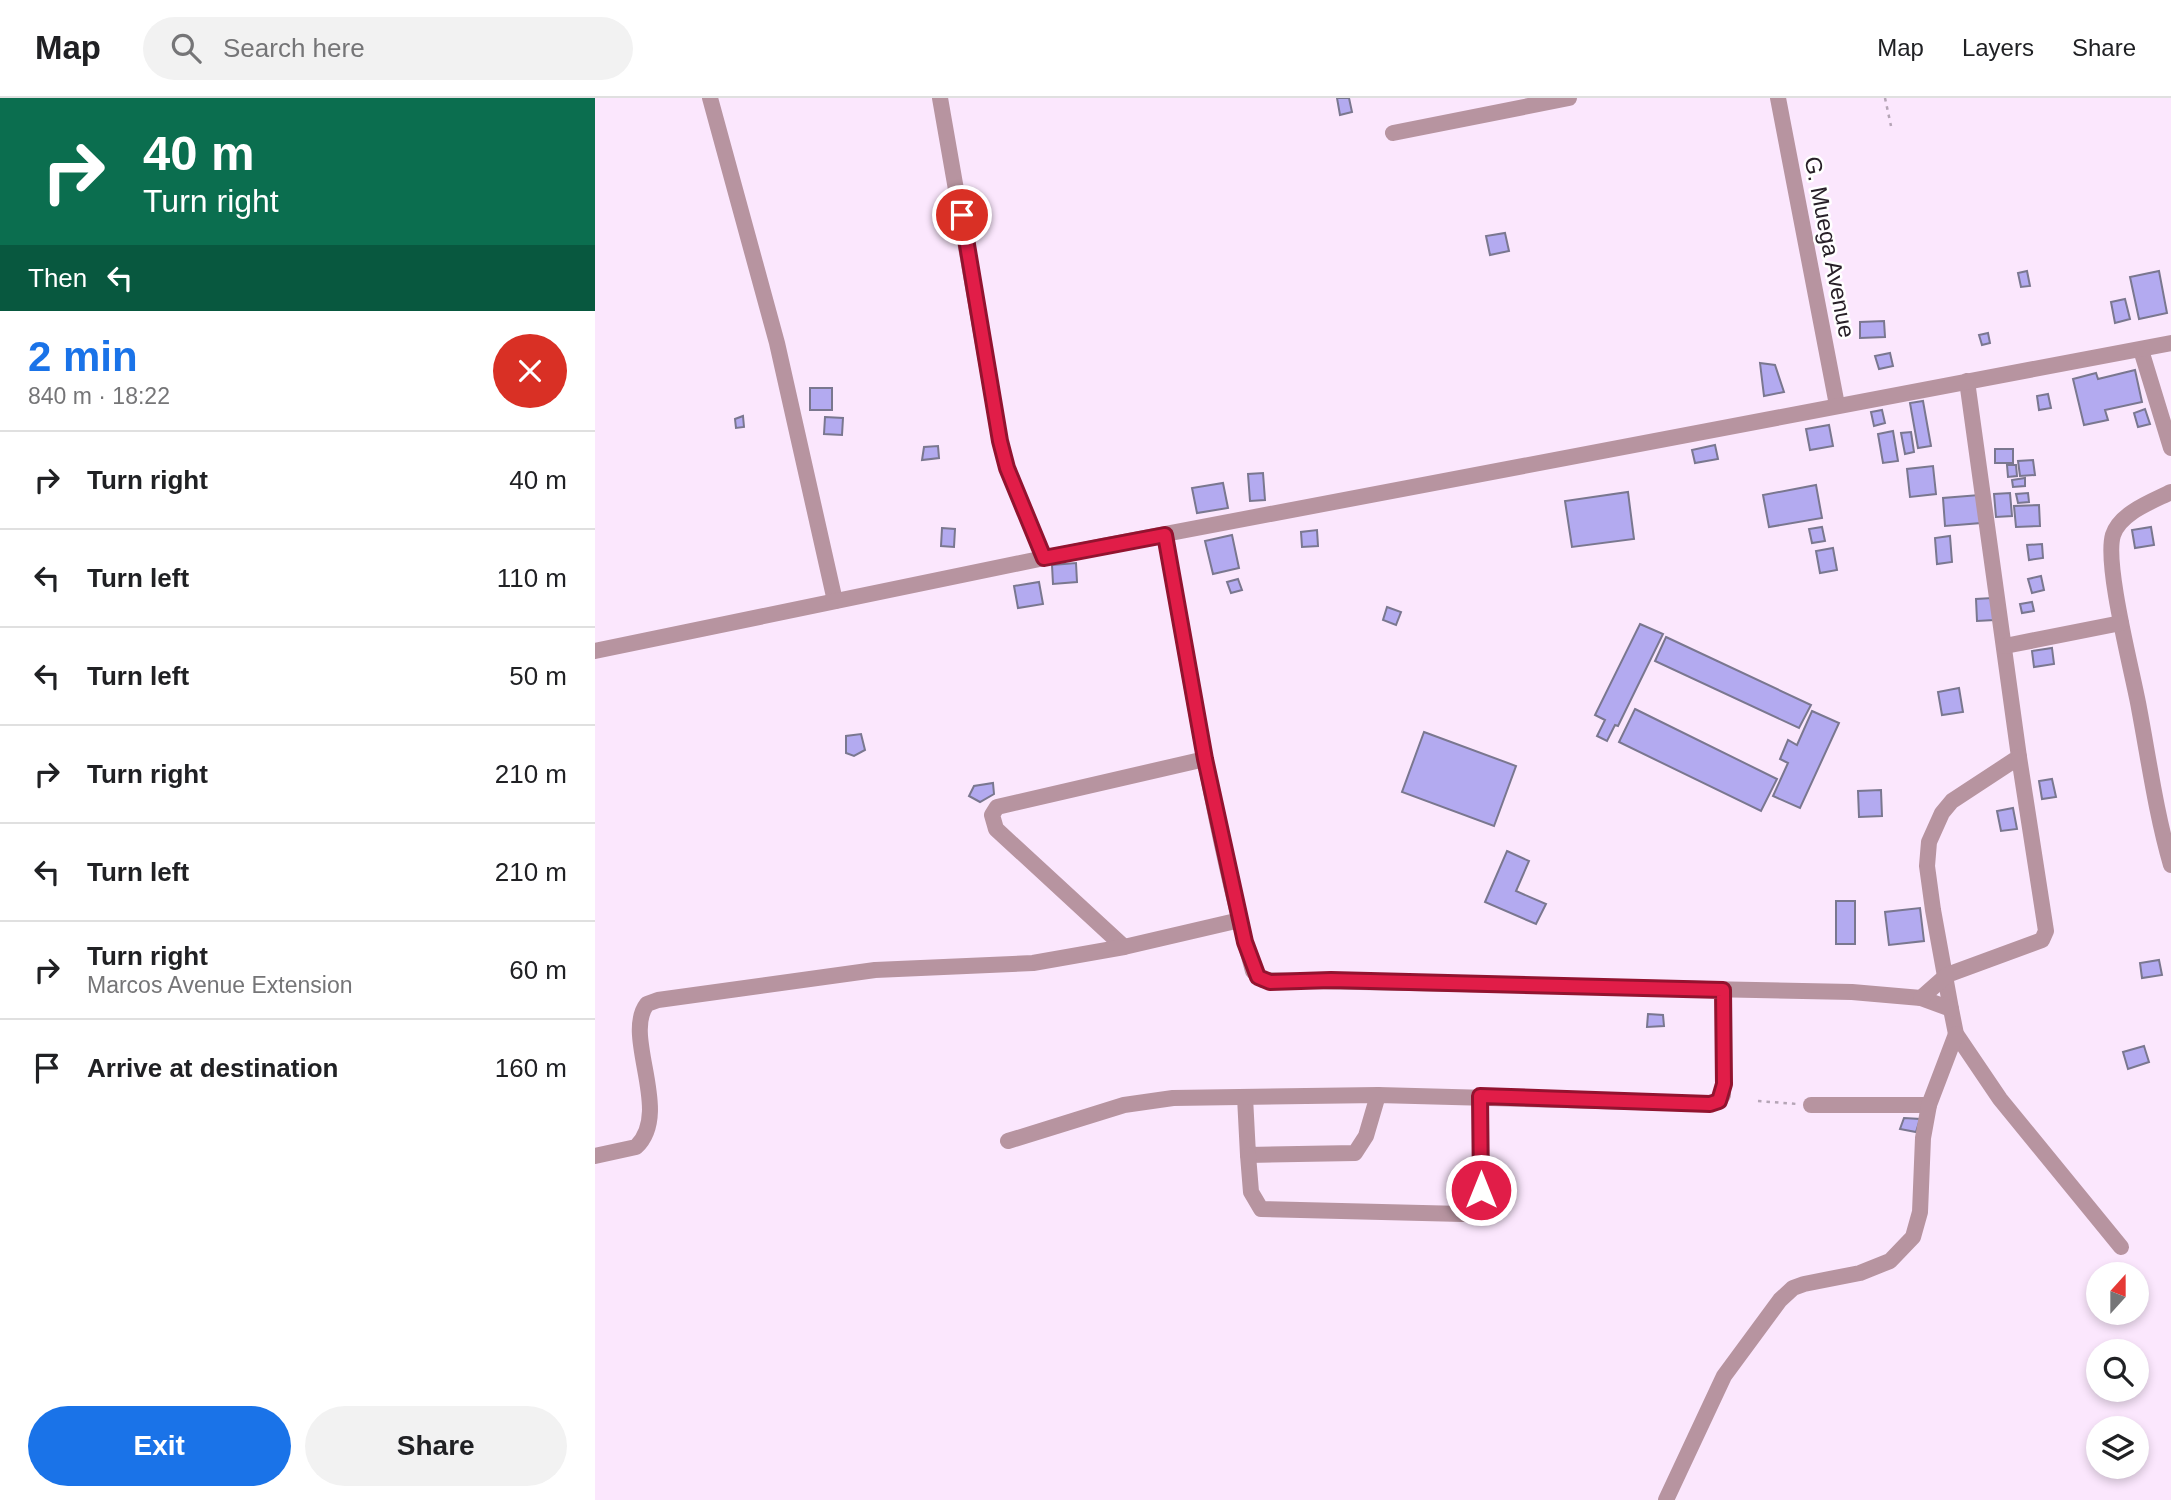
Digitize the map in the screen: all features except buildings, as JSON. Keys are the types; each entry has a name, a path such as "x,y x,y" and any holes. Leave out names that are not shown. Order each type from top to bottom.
{"street":[{"path":"710,98 777,343 835,601"},
{"path":"940,98 956,175 997,428 1007,468 1044,558"},
{"path":"1393,133 1569,98"},
{"name":"G. Muega Avenue","path":"1778,98 1837,405"},
{"path":"595,651 1044,558 2171,343"},
{"path":"2141,350 2171,448"},
{"path":"1921,998 1947,975 2037,944 2046,931 1967,381"},
{"path":"2171,492 2124,518 2113,536 2111,549 2158,820 2171,865"},
{"path":"1165,535 1205,759 1253,971 1262,980 1852,992 1921,998 1951,1009"},
{"path":"2005,646 2122,623"},
{"path":"2019,757 1952,801 1942,813 1931,835 1927,866 1956,1034 2000,1099 2121,1247"},
{"path":"1124,947 996,829 992,815 997,807 1205,759"},
{"path":"595,1156 636,1147 646,1134 650,1107 640,1027 642,1011 647,1004 832,975 1033,962 1124,947 1240,919"},
{"path":"1008,1141 1124,1105 1153,1099 1378,1095 1710,1104 1719,1101 1724,1084 1723,990"},
{"path":"1666,1500 1724,1376 1780,1300 1793,1288 1804,1284 1860,1273 1891,1261 1913,1237 1920,1212 1923,1138 1929,1105 1956,1034"},
{"path":"1248,1155 1355,1153 1366,1136 1378,1095"},
{"path":"1245,1097 1251,1192 1261,1209 1463,1213 1473,1209 1481,1190 1480,1096"},
{"path":"1811,1105 1929,1105"}],"path":[{"path":"1885,98 1891,126"},
{"path":"1758,1101 1811,1105"}],"route":[{"path":"962,215 973,296 1000,441 1007,468 1044,558 1165,535 1205,759 1245,942 1253,971 1258,977 1270,982 1331,980 1723,990 1724,1084 1723,1095 1719,1101 1710,1104 1480,1096 1481,1190"}]}
